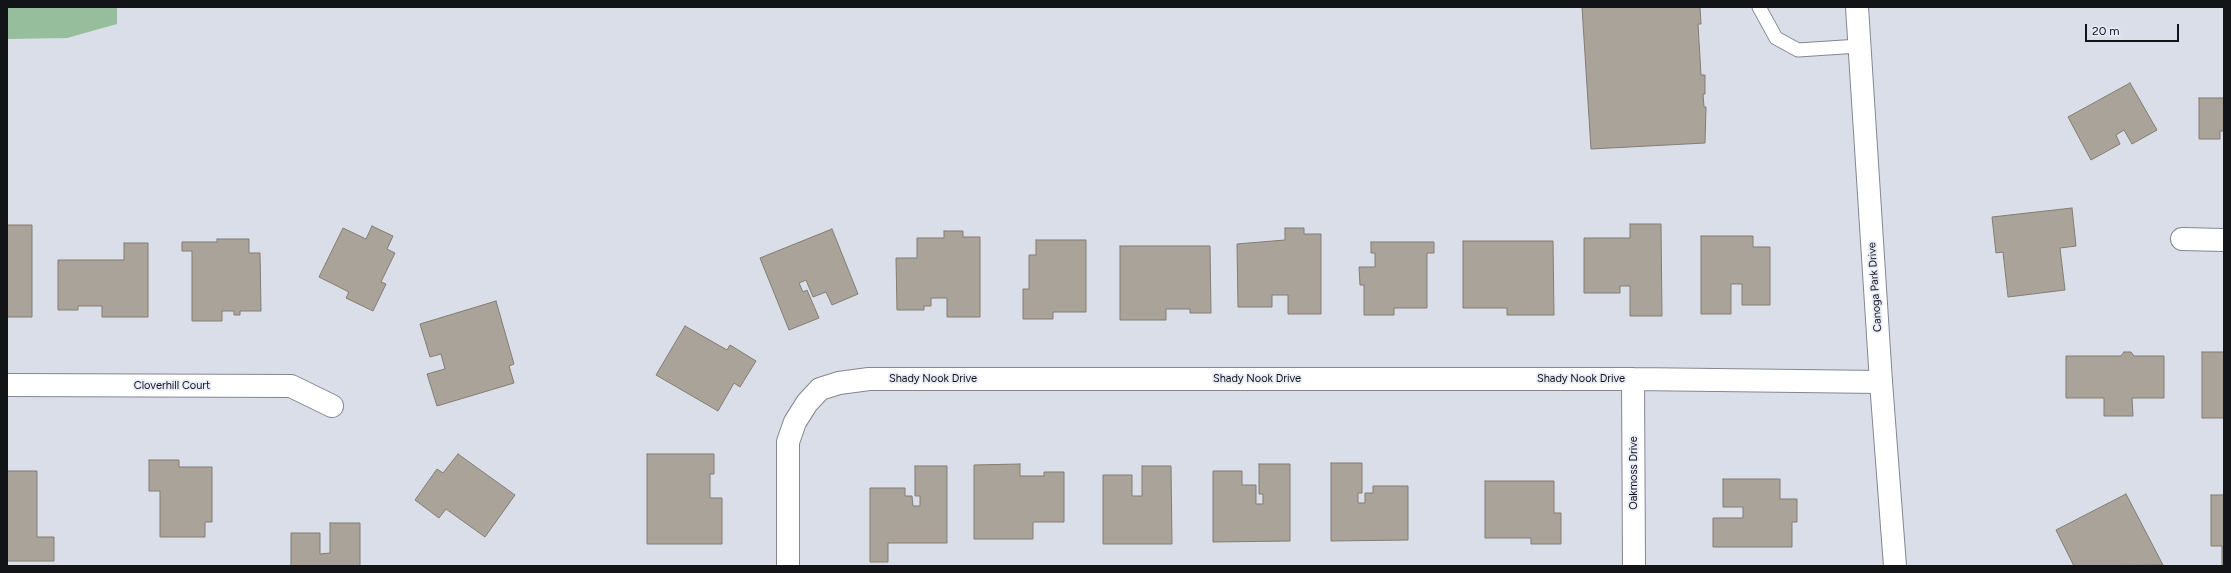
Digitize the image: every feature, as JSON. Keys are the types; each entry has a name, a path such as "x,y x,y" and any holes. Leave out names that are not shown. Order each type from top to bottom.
{"street":[{"name":"Canoga Park Drive","path":"1857,7 1881,382 1895,566"},
{"path":"2182,239 2224,240"},
{"name":"Shady Nook Drive","path":"788,566 788,442 795,422 807,403 820,390 839,383 869,379 1633,379 1881,382"},
{"name":"Oakmoss Drive","path":"1633,379 1634,566"},
{"name":"Cloverhill Court","path":"7,385 291,386 332,406"}],"lane":[{"path":"1759,7 1776,38 1798,50 1859,46"}],"green space":[{"path":"7,7 117,7 117,24 67,38 7,39"}],"building":[{"path":"1582,7 1700,7 1701,24 1698,24 1701,75 1705,75 1705,94 1703,94 1704,107 1706,107 1705,143 1591,149"},
{"path":"2130,83 2157,130 2132,144 2124,130 2116,135 2120,144 2091,160 2068,117"},
{"path":"2199,98 2224,98 2224,131 2220,131 2220,139 2199,139"},
{"path":"2072,208 2076,246 2060,248 2065,290 2008,297 2003,252 1996,253 1992,217"},
{"path":"1630,224 1661,224 1662,316 1630,316 1630,286 1620,286 1620,293 1584,293 1584,238 1630,238"},
{"path":"7,225 32,225 32,317 7,317"},
{"path":"372,226 393,236 387,249 395,253 381,282 386,284 373,311 346,298 349,292 319,277 343,228 366,239"},
{"path":"1285,228 1304,228 1304,234 1321,234 1321,314 1288,314 1288,295 1272,295 1272,307 1238,307 1237,244 1285,240"},
{"path":"832,229 858,294 832,305 826,292 813,297 806,280 799,283 803,292 807,290 819,318 789,330 760,258"},
{"path":"944,231 963,231 963,237 980,237 980,317 947,317 947,298 931,298 931,306 924,306 924,310 897,310 896,258 917,258 917,238 944,238"},
{"path":"1701,236 1753,236 1753,247 1770,247 1770,305 1742,305 1742,284 1731,284 1731,314 1701,314"},
{"path":"217,239 249,239 249,253 260,253 261,311 240,311 240,315 234,315 234,311 222,311 222,321 192,321 192,251 182,251 182,242 217,242"},
{"path":"1036,240 1086,240 1086,312 1053,312 1053,319 1023,319 1023,289 1029,289 1029,255 1036,255"},
{"path":"1463,241 1553,241 1554,315 1507,315 1507,308 1463,308"},
{"path":"1371,242 1434,242 1434,253 1427,253 1427,308 1394,308 1394,315 1364,315 1364,285 1360,285 1359,267 1375,267 1375,253 1371,253"},
{"path":"124,243 148,243 148,317 102,317 102,306 78,306 78,310 58,310 58,260 124,260"},
{"path":"1120,246 1210,246 1211,313 1190,313 1190,309 1166,309 1166,320 1120,320"},
{"path":"496,301 514,364 509,366 514,383 437,406 427,374 445,369 441,354 430,357 420,324"},
{"path":"685,326 727,350 730,345 756,361 740,387 734,383 718,411 656,375"},
{"path":"2124,352 2131,352 2134,356 2164,356 2164,398 2132,398 2133,416 2104,416 2104,398 2066,398 2066,356 2121,356"},
{"path":"2202,352 2224,352 2224,418 2202,418"},
{"path":"458,454 515,495 485,537 446,509 439,518 415,500 437,469 443,473"},
{"path":"647,454 714,454 714,474 710,474 710,498 722,498 722,544 647,544"},
{"path":"149,460 179,460 179,467 212,467 212,522 205,522 205,537 160,537 160,491 149,491"},
{"path":"1331,463 1362,463 1362,493 1358,493 1358,503 1365,503 1365,493 1373,493 1373,486 1408,486 1408,540 1331,541"},
{"path":"1020,464 1020,476 1044,476 1044,472 1064,472 1064,522 1033,522 1033,539 974,539 974,465"},
{"path":"1259,464 1290,464 1290,541 1213,542 1213,471 1242,471 1242,485 1256,485 1256,504 1263,504 1263,494 1259,494"},
{"path":"915,466 947,466 947,543 888,543 888,562 870,562 870,488 905,488 905,496 912,496 913,506 920,506 920,496 915,496"},
{"path":"1142,466 1171,466 1172,544 1103,544 1103,475 1132,475 1132,496 1142,496"},
{"path":"7,471 37,471 37,537 54,537 54,561 7,561"},
{"path":"1723,479 1780,479 1780,499 1797,499 1797,522 1792,522 1792,547 1713,547 1713,518 1743,518 1743,507 1723,507"},
{"path":"1485,481 1554,481 1554,513 1561,513 1561,544 1531,544 1531,538 1485,538"},
{"path":"2126,494 2163,565 2074,566 2056,530"},
{"path":"2211,495 2224,495 2224,566 2222,566 2222,546 2211,546"},
{"path":"330,523 360,523 360,566 291,566 291,533 320,533 320,554 330,553"}]}
